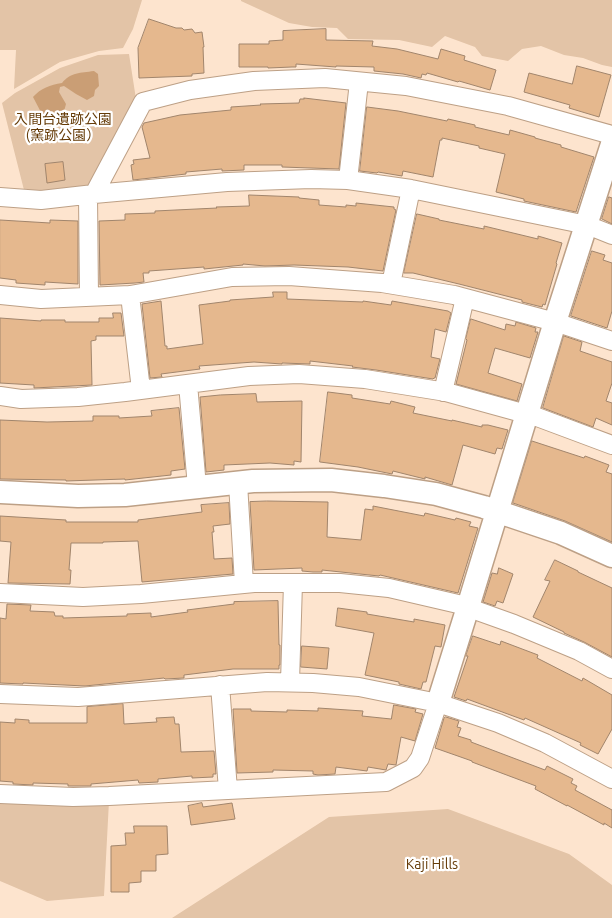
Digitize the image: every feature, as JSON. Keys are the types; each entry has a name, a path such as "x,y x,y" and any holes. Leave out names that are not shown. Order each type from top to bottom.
{"street":[{"path":"90,297 91,194 143,102 190,90 254,80 325,78 406,86 508,106 612,135"},
{"path":"348,180 359,82"},
{"path":"0,794 73,797 109,796 386,782 412,768 420,758 438,703 555,322 612,144"},
{"path":"0,197 41,200 227,182 311,179 348,180 411,190 587,225 612,235"},
{"path":"391,284 411,190"},
{"path":"0,295 41,298 130,295 232,278 289,276 391,284 454,295 555,322 612,341"},
{"path":"130,295 141,390"},
{"path":"443,392 465,298"},
{"path":"0,396 21,399 78,396 249,376 299,374 365,379 443,392 527,414 612,445"},
{"path":"188,384 198,487"},
{"path":"0,492 78,496 125,495 238,482 332,480 436,494 561,533 612,556"},
{"path":"238,482 244,584"},
{"path":"290,682 293,583"},
{"path":"0,593 83,597 141,594 244,584 293,583 340,583 389,588 468,607 579,651 612,669"},
{"path":"0,694 78,697 267,682 360,687 438,703 498,724 545,743 612,779"},
{"path":"220,685 228,790"}],"green space":[{"path":"0,0 142,0 133,29 123,48 99,51 60,62 14,89 16,50 0,50"},
{"path":"241,0 612,0 612,67 583,58 564,55 541,46 522,49 508,61 482,56 475,47 445,36 432,47 399,40 348,39 337,28 312,27 289,23"},
{"name":"入間台遺跡公園 (窯跡公園）","path":"129,54 136,99 95,184 84,191 67,193 24,190 2,103 15,93 60,68 98,55"},
{"path":"0,797 109,801 104,896 47,901 0,881"},
{"name":"Kaji Hills","path":"448,809 569,854 612,885 612,918 172,918 329,817"}],"shaded area":[{"path":"94,71 98,74 99,86 95,90 94,96 87,100 64,86 60,87 59,92 66,104 63,115 58,113 51,117 52,121 45,120 33,97 39,91 62,83 72,75"}],"building":[{"path":"149,19 184,30 192,29 195,33 202,32 204,73 192,74 192,76 139,78 138,48"},
{"path":"326,29 326,40 373,41 372,46 397,49 438,59 441,49 465,56 464,60 496,70 490,90 427,73 426,75 422,74 421,78 374,71 374,67 296,64 296,67 239,67 239,44 269,44 269,41 283,40 283,31"},
{"path":"577,66 611,75 599,117 569,108 570,105 524,92 529,73 572,84"},
{"path":"300,99 346,103 339,169 282,167 282,165 244,165 244,170 222,171 222,169 186,172 186,174 133,180 131,165 134,164 133,160 150,158 142,127 144,123 180,115 231,110 231,107 299,103"},
{"path":"367,107 447,121 448,119 509,135 510,130 594,157 576,212 524,201 524,199 496,192 505,154 442,138 433,177 403,171 402,176 360,171"},
{"path":"63,162 65,180 47,183 45,164"},
{"path":"249,195 299,197 319,200 319,205 346,207 346,205 356,206 356,203 394,207 396,210 383,271 348,267 243,264 204,269 204,267 149,271 149,273 143,273 144,282 100,285 99,221 125,220 125,214 155,213 155,211 249,206"},
{"path":"609,197 612,198 612,224 602,219"},
{"path":"417,214 484,229 484,226 538,239 538,236 562,243 545,305 543,304 542,307 459,284 413,273 404,273"},
{"path":"0,220 50,223 50,220 78,221 78,284 45,282 45,285 16,283 16,280 0,278"},
{"path":"592,251 605,255 603,260 612,263 612,311 607,328 571,316"},
{"path":"273,292 287,292 287,299 363,301 391,305 392,301 448,311 451,313 446,332 435,329 431,357 440,359 435,378 310,361 310,364 254,362 199,366 200,369 161,374 162,377 150,378 142,304 161,301 165,346 167,346 167,349 203,344 199,305 230,300 273,297"},
{"path":"113,313 121,313 124,336 96,336 96,340 91,341 92,385 34,388 34,385 0,383 0,318 99,322 99,318 113,318"},
{"path":"471,319 505,330 506,324 515,326 516,322 536,328 535,332 538,332 530,358 495,348 488,373 522,384 517,401 456,384"},
{"path":"564,336 582,342 580,351 612,362 612,383 606,401 612,403 612,425 596,418 593,427 543,408"},
{"path":"328,392 352,395 352,398 390,404 391,401 415,407 413,413 482,427 482,425 488,425 508,430 502,449 497,448 495,454 463,445 452,485 425,477 425,479 393,471 392,474 320,462"},
{"path":"256,394 257,402 302,401 301,462 294,461 294,465 270,463 224,465 224,470 206,472 200,397"},
{"path":"179,408 185,469 171,471 171,475 125,480 0,479 0,420 93,421 93,416 119,416 119,418 152,416 151,411"},
{"path":"532,441 609,465 606,472 612,474 612,542 565,521 513,503"},
{"path":"250,502 328,502 327,537 361,540 365,509 373,510 373,506 424,516 425,513 455,520 456,518 471,522 469,526 478,528 458,593 380,575 322,570 322,572 313,572 302,571 302,568 254,570"},
{"path":"229,503 230,524 213,526 214,532 212,532 214,559 232,558 233,574 142,582 138,541 71,543 70,584 8,583 11,542 0,541 0,516 66,520 66,522 138,522 138,520 202,512 201,505"},
{"path":"555,560 612,588 612,657 533,617 550,581 545,580"},
{"path":"499,568 513,574 503,603 497,601 495,606 483,602 492,573 497,574"},
{"path":"278,601 279,669 233,669 184,675 184,678 164,678 85,686 0,683 0,618 6,619 7,604 31,605 30,611 54,612 55,616 63,616 63,618 127,616 127,614 151,613 151,617 234,604 234,602"},
{"path":"338,608 414,622 414,619 445,625 441,647 435,646 426,682 423,682 421,689 365,675 374,633 336,626"},
{"path":"473,636 500,645 501,641 538,655 537,658 582,681 583,678 612,695 612,729 598,754 580,745 581,743 525,718 524,720 467,699 466,701 454,697"},
{"path":"302,646 329,648 327,669 301,667"},
{"path":"123,704 124,724 157,722 156,718 174,717 175,724 179,724 181,752 214,751 216,774 213,774 213,777 192,778 192,776 158,779 158,782 139,783 138,780 91,784 91,786 33,783 33,785 13,784 13,782 0,781 0,722 15,723 15,719 29,720 29,723 87,723 87,707"},
{"path":"394,705 416,709 415,712 423,714 415,741 401,737 396,765 388,764 386,770 368,767 367,771 336,767 335,774 318,775 313,774 313,771 273,770 273,772 237,773 233,709 287,712 287,710 318,711 318,708 363,711 362,716 391,719"},
{"path":"444,718 459,721 457,727 461,728 458,736 545,770 547,766 573,779 571,783 577,786 575,790 612,810 612,828 535,789 536,786 435,748"},
{"path":"202,803 203,807 232,803 235,819 191,825 188,806"},
{"path":"134,826 167,826 168,854 156,855 156,871 141,871 141,882 129,883 129,892 111,892 111,846 126,845 125,833 134,833"}]}
